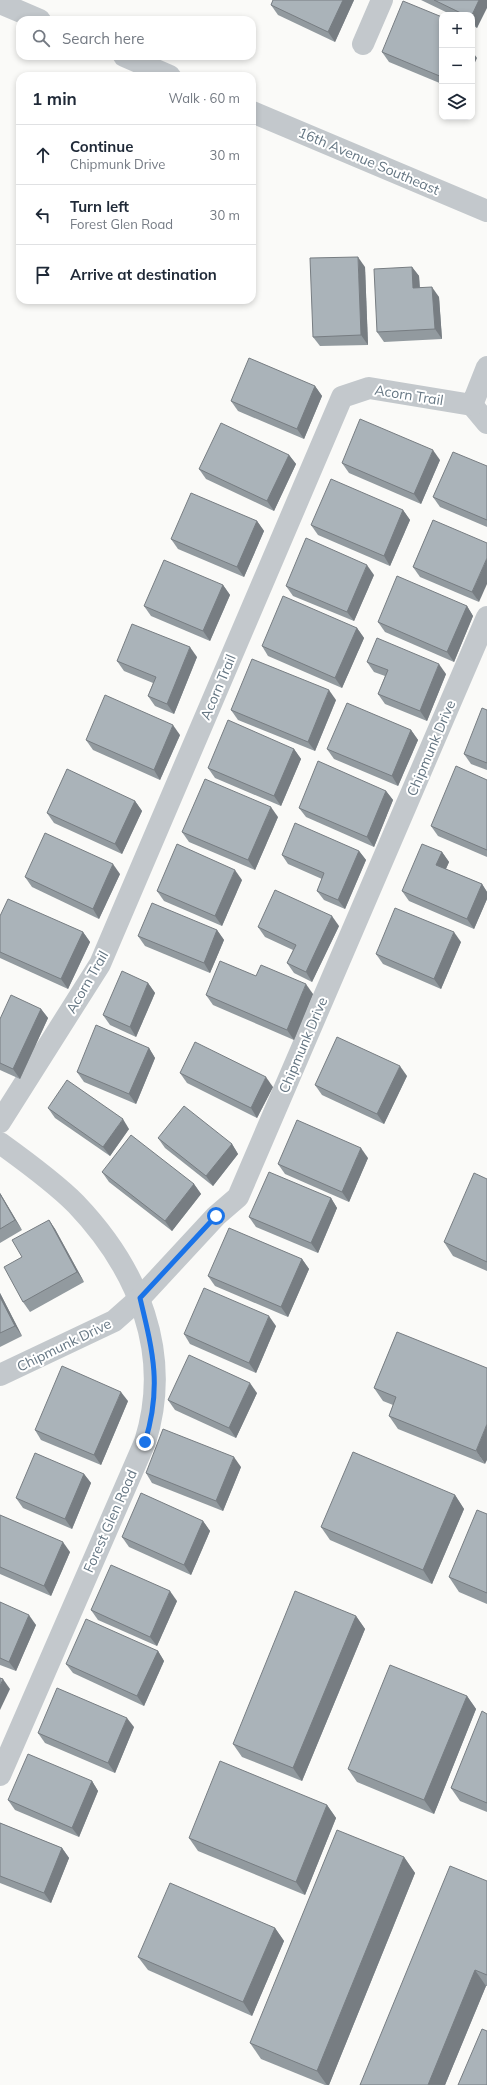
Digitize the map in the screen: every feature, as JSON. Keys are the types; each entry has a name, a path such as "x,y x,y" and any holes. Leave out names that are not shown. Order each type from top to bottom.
{"street":[{"path":"362,44 382,0"},
{"path":"0,3 31,16"},
{"path":"133,60 161,72"},
{"name":"16th Avenue Southeast","path":"256,114 487,211"},
{"path":"487,367 472,405 487,423"},
{"name":"Acorn Trail","path":"0,1122 100,964 342,397 369,388 472,405"},
{"name":"Chipmunk Drive","path":"0,1375 114,1321 140,1298 216,1216 238,1197 487,617"},
{"name":"Forest Glen Road","path":"0,1143 75,1203 98,1229 117,1256 140,1298 153,1349 156,1374 152,1420 145,1442 0,1775"}],"building":[{"path":"273,0 343,0 328,32 271,5"},
{"path":"434,0 479,0 473,12 459,12"},
{"path":"403,1 439,16 439,76 382,52"},
{"path":"358,257 361,335 313,337 310,258"},
{"path":"412,267 413,288 432,287 435,329 377,332 374,269"},
{"path":"249,358 315,386 297,429 231,401"},
{"path":"360,419 433,450 414,494 342,463"},
{"path":"221,423 289,455 267,501 199,469"},
{"path":"453,452 487,466 487,520 433,497"},
{"path":"331,479 403,510 384,556 311,525"},
{"path":"191,493 257,521 237,567 171,539"},
{"path":"433,520 487,543 487,558 472,592 413,567"},
{"path":"306,538 367,565 347,612 286,586"},
{"path":"164,560 223,585 203,631 144,606"},
{"path":"397,576 467,606 447,652 378,622"},
{"path":"283,596 357,628 335,678 262,646"},
{"path":"132,624 190,647 167,704 148,696 156,677 117,661"},
{"path":"377,638 439,664 420,711 378,694 388,670 367,662"},
{"path":"252,659 329,690 308,742 231,710"},
{"path":"105,695 173,725 154,770 86,740"},
{"path":"347,703 411,730 392,776 327,749"},
{"path":"482,708 487,710 487,763 464,754"},
{"path":"228,720 294,749 274,796 208,768"},
{"path":"318,761 386,791 367,837 299,808"},
{"path":"456,766 487,780 487,850 431,826"},
{"path":"67,769 135,801 115,844 47,813"},
{"path":"205,779 271,807 248,860 182,832"},
{"path":"295,823 359,851 338,900 317,891 324,873 282,855"},
{"path":"45,833 113,864 93,909 25,877"},
{"path":"177,844 235,870 215,916 157,891"},
{"path":"422,844 442,852 436,865 482,884 467,919 402,891"},
{"path":"275,890 332,916 306,972 287,963 296,945 258,927"},
{"path":"8,899 83,932 61,979 0,952 0,916"},
{"path":"152,903 217,930 204,963 138,936"},
{"path":"395,908 454,932 434,979 376,954"},
{"path":"220,961 256,976 261,965 306,984 287,1030 206,995"},
{"path":"122,971 148,983 130,1027 103,1015"},
{"path":"11,995 41,1009 13,1069 0,1063 0,1019"},
{"path":"96,1025 149,1048 129,1094 77,1072"},
{"path":"337,1037 400,1066 377,1114 315,1085"},
{"path":"195,1042 266,1077 251,1108 180,1073"},
{"path":"67,1080 123,1119 103,1147 48,1108"},
{"path":"184,1106 232,1144 206,1176 158,1138"},
{"path":"297,1120 361,1148 342,1192 278,1164"},
{"path":"131,1135 194,1184 165,1221 102,1172"},
{"path":"269,1172 331,1198 311,1243 249,1217"},
{"path":"474,1173 487,1179 487,1262 444,1242"},
{"path":"0,1194 15,1220 0,1229"},
{"path":"49,1220 77,1272 23,1302 4,1267 22,1257 12,1240"},
{"path":"229,1228 302,1259 281,1307 208,1276"},
{"path":"204,1288 269,1316 249,1363 184,1334"},
{"path":"0,1297 15,1326 0,1333"},
{"path":"397,1332 487,1368 487,1424 476,1451 389,1416 396,1397 374,1388"},
{"path":"189,1355 250,1383 229,1428 168,1400"},
{"path":"62,1366 121,1392 94,1455 35,1430"},
{"path":"163,1429 234,1457 216,1501 146,1473"},
{"path":"353,1452 455,1495 423,1570 321,1527"},
{"path":"35,1453 84,1474 65,1519 16,1498"},
{"path":"141,1493 203,1521 184,1565 122,1537"},
{"path":"477,1510 487,1514 487,1593 449,1577"},
{"path":"0,1515 63,1542 44,1586 0,1567"},
{"path":"111,1565 170,1591 150,1637 91,1610"},
{"path":"295,1591 356,1616 293,1768 233,1744"},
{"path":"0,1602 29,1615 9,1662 0,1658"},
{"path":"86,1619 158,1651 137,1696 66,1664"},
{"path":"390,1665 467,1696 424,1800 348,1769"},
{"path":"0,1678 3,1679 0,1686"},
{"path":"57,1688 127,1718 108,1763 38,1733"},
{"path":"482,1711 487,1714 487,1803 451,1788"},
{"path":"28,1754 92,1781 72,1828 8,1800"},
{"path":"220,1761 327,1805 296,1882 189,1838"},
{"path":"0,1823 62,1848 44,1893 0,1876"},
{"path":"337,1830 404,1857 317,2071 250,2043"},
{"path":"450,1866 487,1881 487,1975 475,1970 428,2085 360,2085"},
{"path":"170,1883 275,1928 243,2002 138,1957"},
{"path":"482,2029 487,2031 487,2085 458,2085"}],"route":[{"path":"145,1442 152,1420 156,1374 153,1349 140,1298 216,1216"}]}
